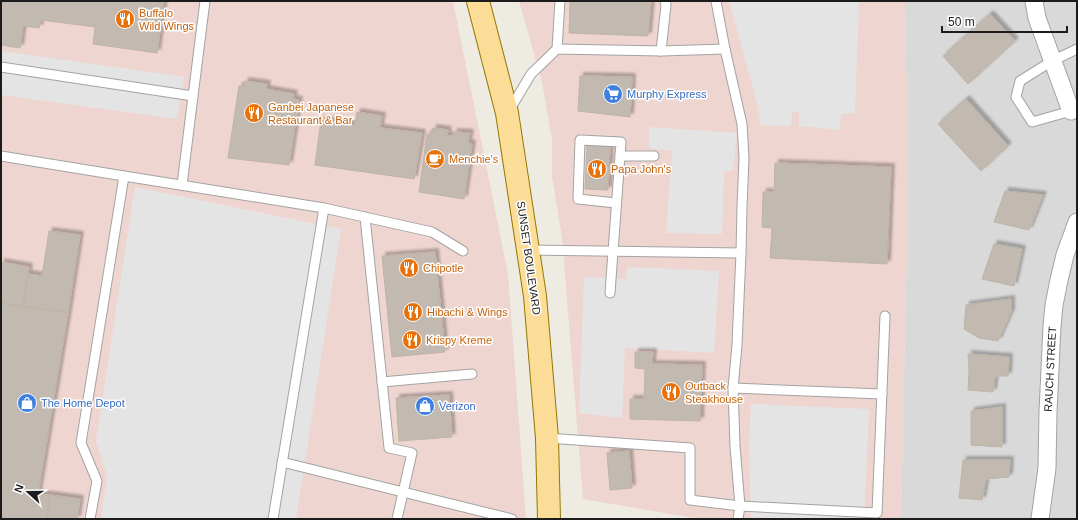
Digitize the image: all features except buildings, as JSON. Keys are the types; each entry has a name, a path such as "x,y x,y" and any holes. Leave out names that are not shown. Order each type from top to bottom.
{"main road":[{"name":"SUNSET BOULEVARD","path":"478,1 507,113 535,296 547,438 549,519"}],"street":[{"path":"1034,1 1037,18 1070,111"},
{"name":"RAUCH STREET","path":"1040,519 1047,468 1048,404 1054,305 1065,255 1077,222"}],"lane":[{"path":"182,185 205,1"},
{"path":"557,50 560,1"},
{"path":"662,51 665,1"},
{"path":"716,1 742,124 744,158 737,345 733,388 735,446 740,506 738,519"},
{"path":"507,113 531,74 557,50 662,51 725,49"},
{"path":"1070,111 1032,122 1016,97 1020,81 1052,61 1077,49"},
{"path":"1,67 193,96"},
{"path":"610,293 621,142 580,140 578,199 616,203"},
{"path":"1,156 324,208 432,232 463,251"},
{"path":"620,156 654,156"},
{"path":"90,519 97,481 81,443 124,176"},
{"path":"273,519 324,208"},
{"path":"365,217 389,448 412,453 397,519"},
{"path":"528,250 741,253"},
{"path":"547,438 690,448 690,500 740,506 877,513 885,316"},
{"path":"382,382 472,374"},
{"path":"733,388 882,394"},
{"path":"282,462 512,519"}],"shaded area":[{"path":"1,1 453,1 508,274 526,519 1,519"},
{"path":"519,1 905,1 908,187 901,519 699,519 583,499 562,238 552,176 552,140 542,82"},
{"path":"729,1 859,1 855,113 841,114 839,130 799,126 799,113 792,112 791,126 760,125 759,110"},
{"path":"905,1 1077,1 1077,519 901,519 908,187"},
{"path":"1,51 184,77 177,119 1,95"},
{"path":"649,127 737,133 733,171 724,171 722,234 666,233 672,151 649,148"},
{"path":"135,187 341,229 296,519 101,519 107,476 96,441"},
{"path":"627,267 719,271 714,353 625,348 622,418 579,413 584,277 626,279"},
{"path":"751,404 869,409 864,519 796,519 751,517 749,446"}],"place":[{"name":"Buffalo Wild Wings","path":"125,19"},
{"name":"Murphy Express","path":"613,94"},
{"name":"Ganbei Japanese Restaurant & Bar","path":"254,113"},
{"name":"Menchie's","path":"435,159"},
{"name":"Papa John's","path":"597,169"},
{"name":"Chipotle","path":"409,268"},
{"name":"Hibachi & Wings","path":"413,312"},
{"name":"Krispy Kreme","path":"412,340"},
{"name":"Outback Steakhouse","path":"671,392"},
{"name":"The Home Depot","path":"27,403"},
{"name":"Verizon","path":"425,406"}]}
